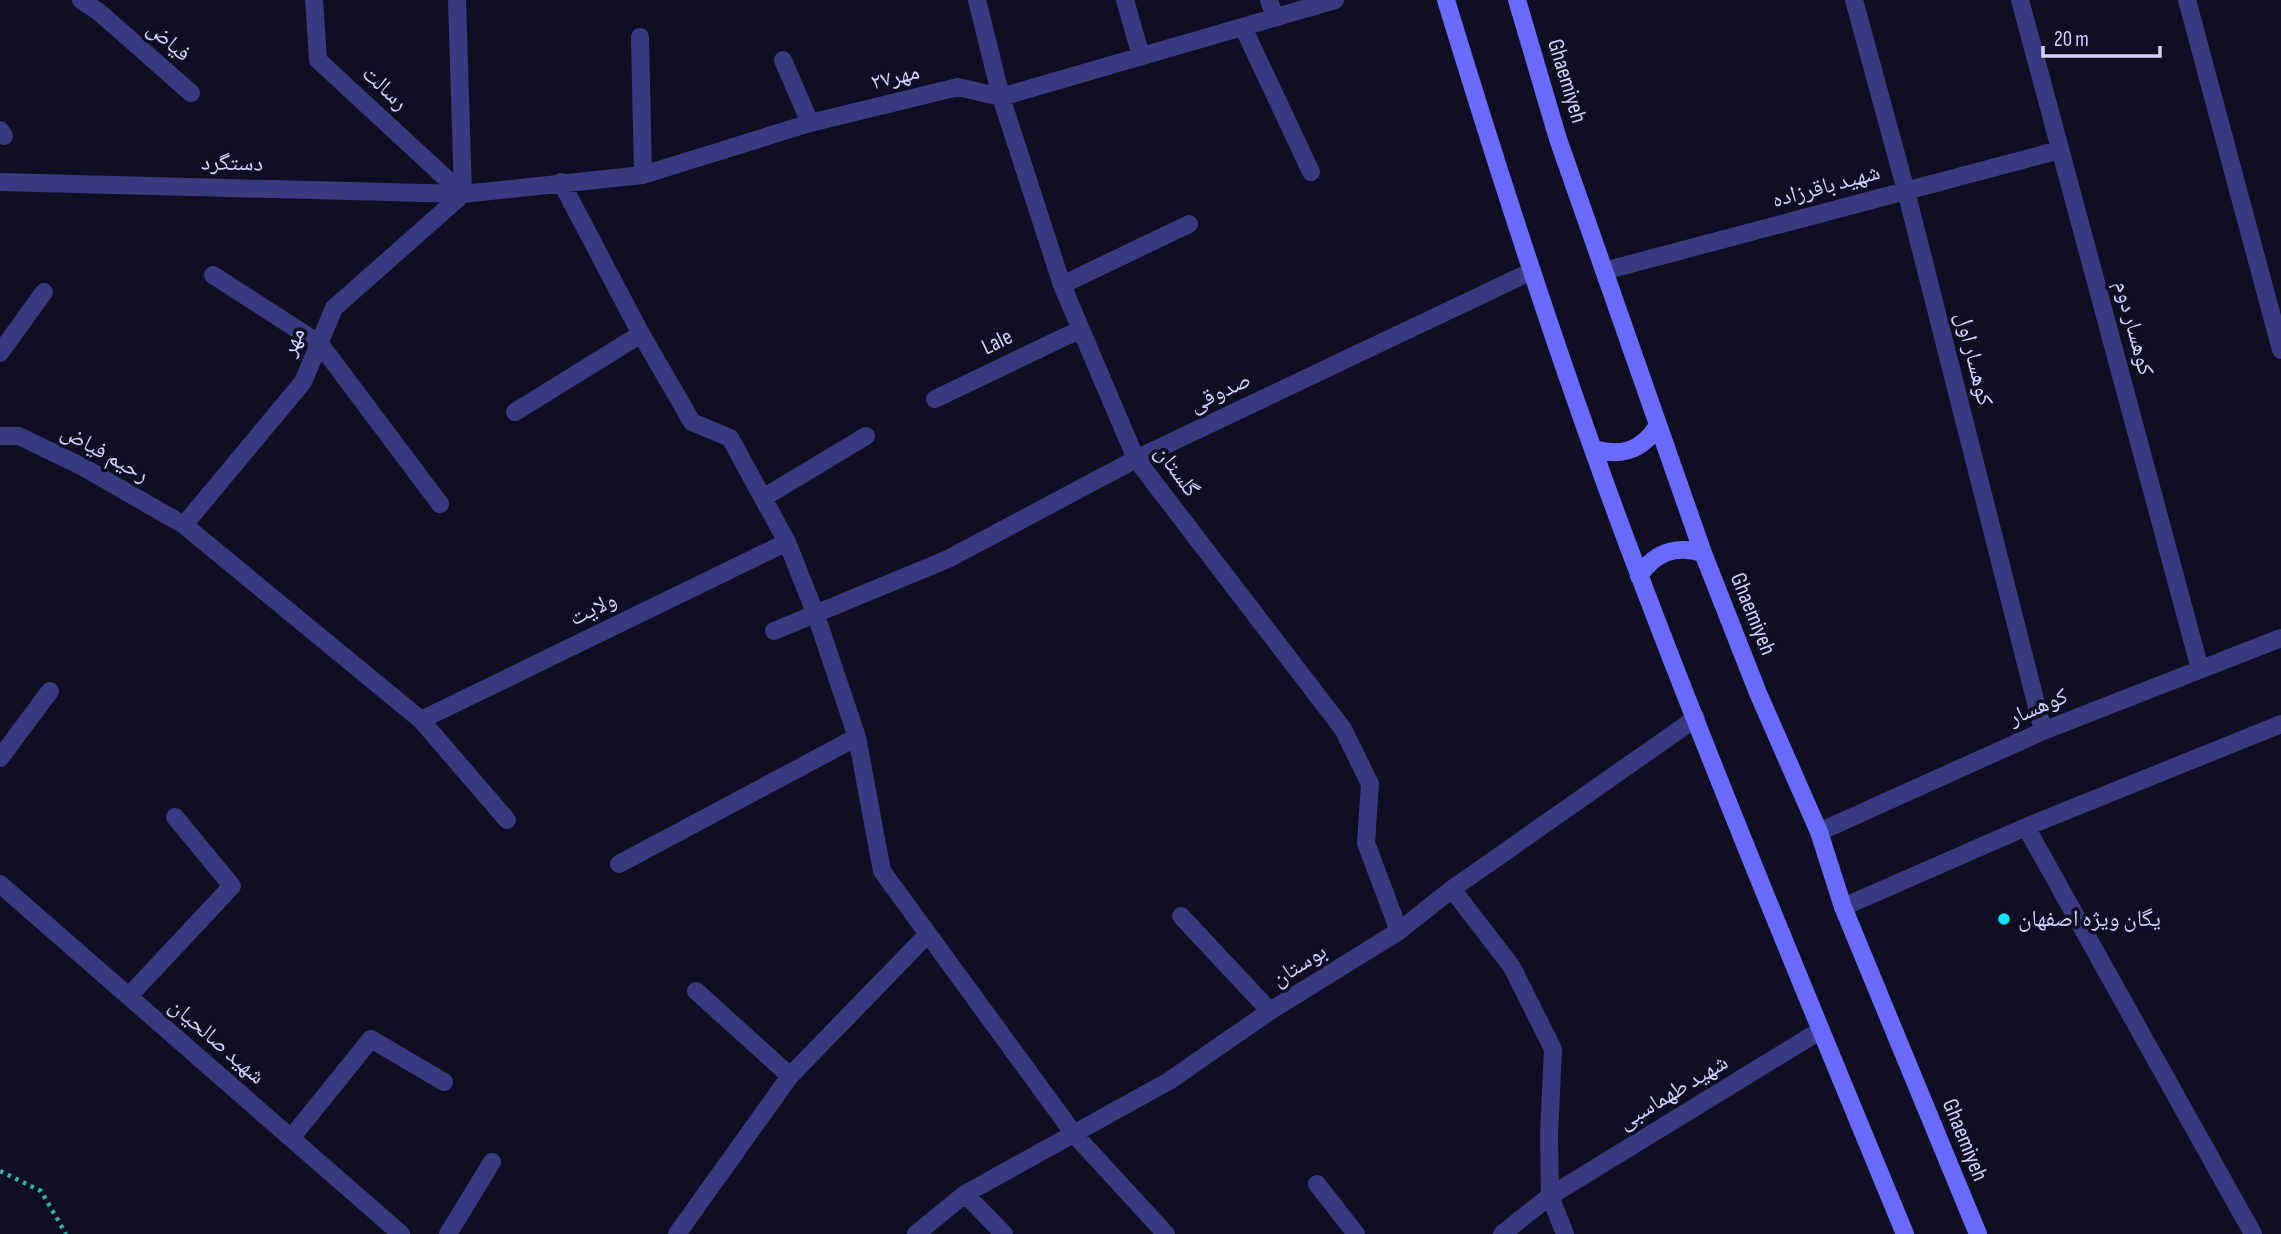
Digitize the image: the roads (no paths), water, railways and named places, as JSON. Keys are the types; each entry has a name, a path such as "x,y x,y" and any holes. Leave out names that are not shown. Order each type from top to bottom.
{"main road":[{"path":"1446,0 1494,159 1639,576 1905,1234"},
{"name":"Ghaemiyeh","path":"1517,0 1558,139 1703,553 1758,694 1819,832 1843,907 1978,1234"},
{"path":"1594,449 1623,454 1649,439 1657,426"},
{"path":"1639,576 1647,564 1673,549 1688,548 1703,553"}],"street":[{"name":"فیاض","path":"82,0 191,93"},
{"name":"رسالت","path":"314,0 318,60 463,194"},
{"path":"457,0 463,194"},
{"name":"گلستان","path":"977,0 1001,97 1062,285 1136,459 1343,729 1370,784 1366,843 1399,931"},
{"path":"1125,0 1141,56"},
{"path":"1269,0 1275,18"},
{"name":"مهر۲۷","path":"463,194 643,175 810,122 958,87 1001,97 1335,0"},
{"name":"کوهسار اول","path":"1854,0 1906,191 2043,731"},
{"name":"کوهسار دوم","path":"2020,0 2200,668"},
{"path":"2187,0 2281,350"},
{"path":"1242,27 1311,172"},
{"path":"640,37 643,175"},
{"path":"783,60 810,122"},
{"name":"شهید باقرزاده","path":"1604,271 2060,149"},
{"name":"دستگرد","path":"0,182 463,194"},
{"path":"561,182 641,334 692,422 730,438 787,542 816,615 857,737 882,871 1074,1134 1166,1234"},
{"name":"مهر","path":"184,525 303,382 334,308 463,194"},
{"path":"1062,285 1189,224"},
{"name":"صدوقی","path":"774,631 948,559 1136,459 1532,271"},
{"path":"213,275 320,344 440,504"},
{"path":"0,353 44,292"},
{"name":"Lale","path":"935,399 1081,329"},
{"path":"515,412 641,334"},
{"name":"رحیم فیاض","path":"0,436 19,436 83,467 184,525"},
{"path":"763,498 866,436"},
{"path":"184,525 421,720 508,820"},
{"name":"ولایت","path":"421,720 787,542"},
{"name":"کوهسار","path":"1819,832 2043,731 2281,638"},
{"path":"0,758 50,691"},
{"name":"بوستان","path":"916,1234 965,1194 1169,1081 1270,1011 1399,931 1452,889 1696,718"},
{"path":"1843,907 2026,827 2281,724"},
{"path":"619,864 857,737"},
{"path":"129,996 232,887 175,817"},
{"path":"2026,827 2253,1234"},
{"name":"شهید صالحیان","path":"0,884 401,1234"},
{"path":"1452,889 1512,967 1553,1049 1549,1135 1550,1196 1565,1234"},
{"path":"1181,916 1270,1011"},
{"path":"677,1234 790,1076 927,935"},
{"path":"696,992 790,1076"},
{"name":"شهید طهماسبی","path":"1502,1234 1550,1196 1821,1030"},
{"path":"291,1138 371,1039 444,1082"},
{"path":"447,1234 492,1162"},
{"path":"1317,1184 1356,1234"},
{"path":"965,1194 1004,1234"}],"place":[{"name":"یگان ویژه اصفهان","path":"2004,919"}]}
